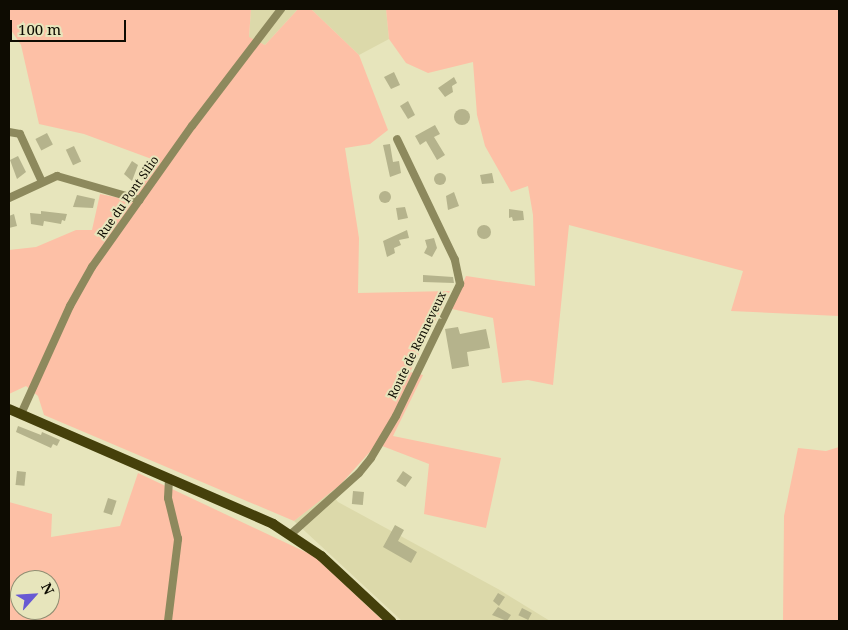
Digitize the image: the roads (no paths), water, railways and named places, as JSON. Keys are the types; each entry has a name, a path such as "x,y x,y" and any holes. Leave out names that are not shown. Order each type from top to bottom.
{"main road":[{"path":"9,409 170,478 292,534 340,572 392,621"}],"street":[{"name":"Rue du Pont Silio","path":"21,414 70,306 92,267 281,9"},
{"path":"9,132 20,134 42,182"},
{"name":"Route de Renneveux","path":"292,534 359,473 371,458 396,416 460,284 455,260 397,139"},
{"path":"9,198 57,176 140,200"},
{"path":"168,621 178,539 168,498 170,478"}]}
